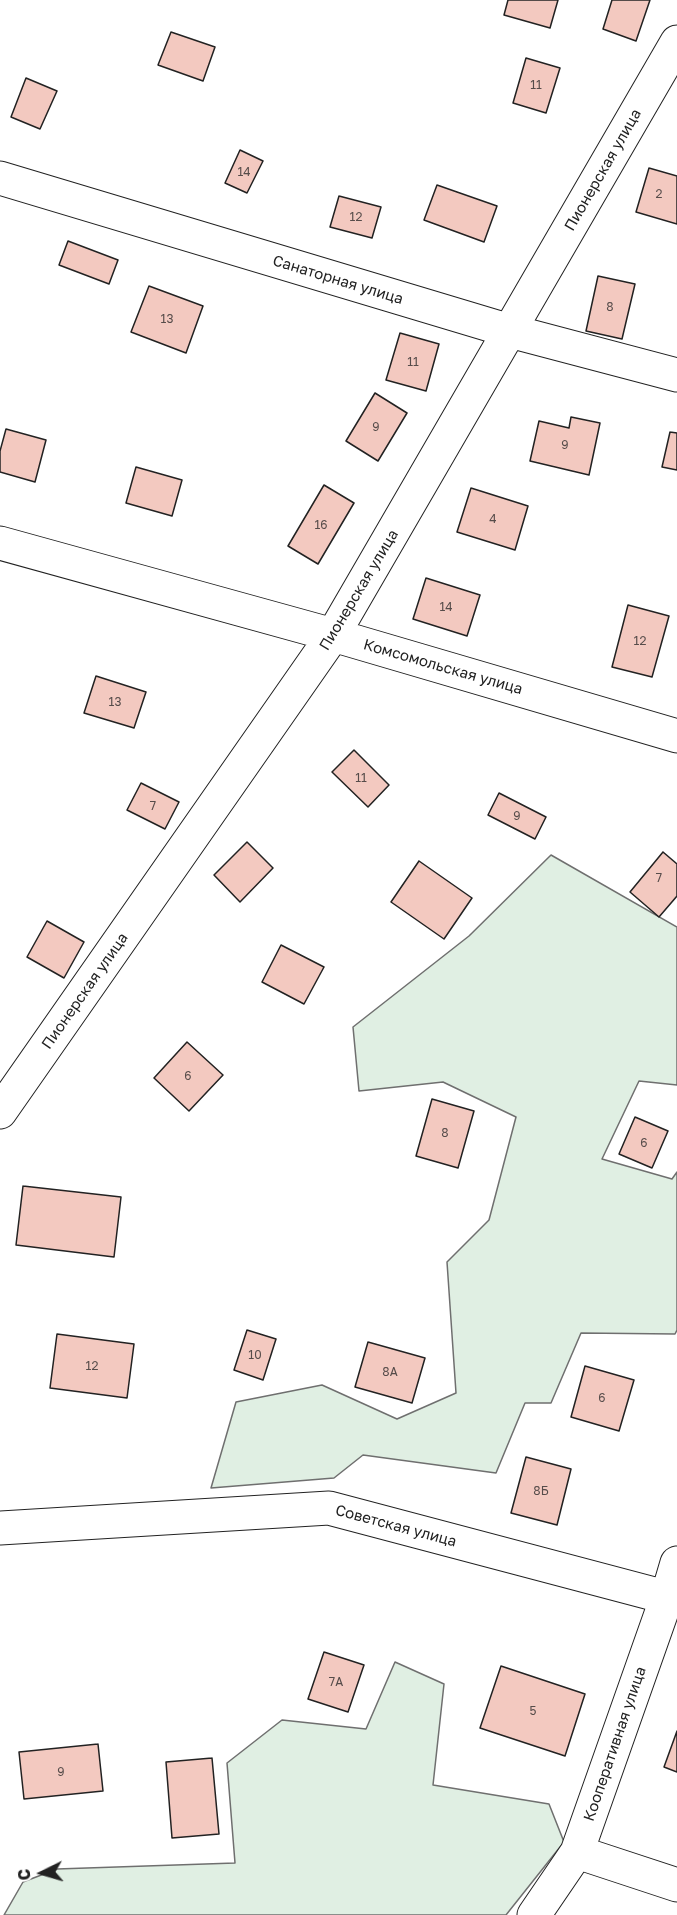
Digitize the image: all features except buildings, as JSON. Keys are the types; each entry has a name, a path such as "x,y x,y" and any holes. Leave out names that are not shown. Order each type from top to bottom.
{"street":[{"name":"Пионерская улица","path":"0,1112 333,635 677,42"},
{"name":"Санаторная улица","path":"0,178 510,332 677,375"},
{"name":"Комсомольская улица","path":"0,543 333,635 677,736"},
{"name":"Советская улица","path":"0,1528 329,1508 672,1598"},
{"name":"Кооперативная улица","path":"534,1915 577,1852 672,1598 677,1563"},
{"path":"577,1852 677,1885"}],"green space":[{"path":"551,855 677,927 677,1085 639,1081 602,1159 672,1179 677,1172 677,1330 675,1334 581,1333 551,1403 525,1403 496,1473 363,1455 334,1478 211,1488 236,1402 322,1385 397,1419 456,1393 447,1262 489,1220 516,1117 443,1082 359,1091 353,1027 469,936"},
{"path":"395,1662 444,1684 433,1785 549,1804 564,1842 506,1915 4,1915 23,1882 57,1869 235,1863 227,1763 282,1720 366,1729"}]}
